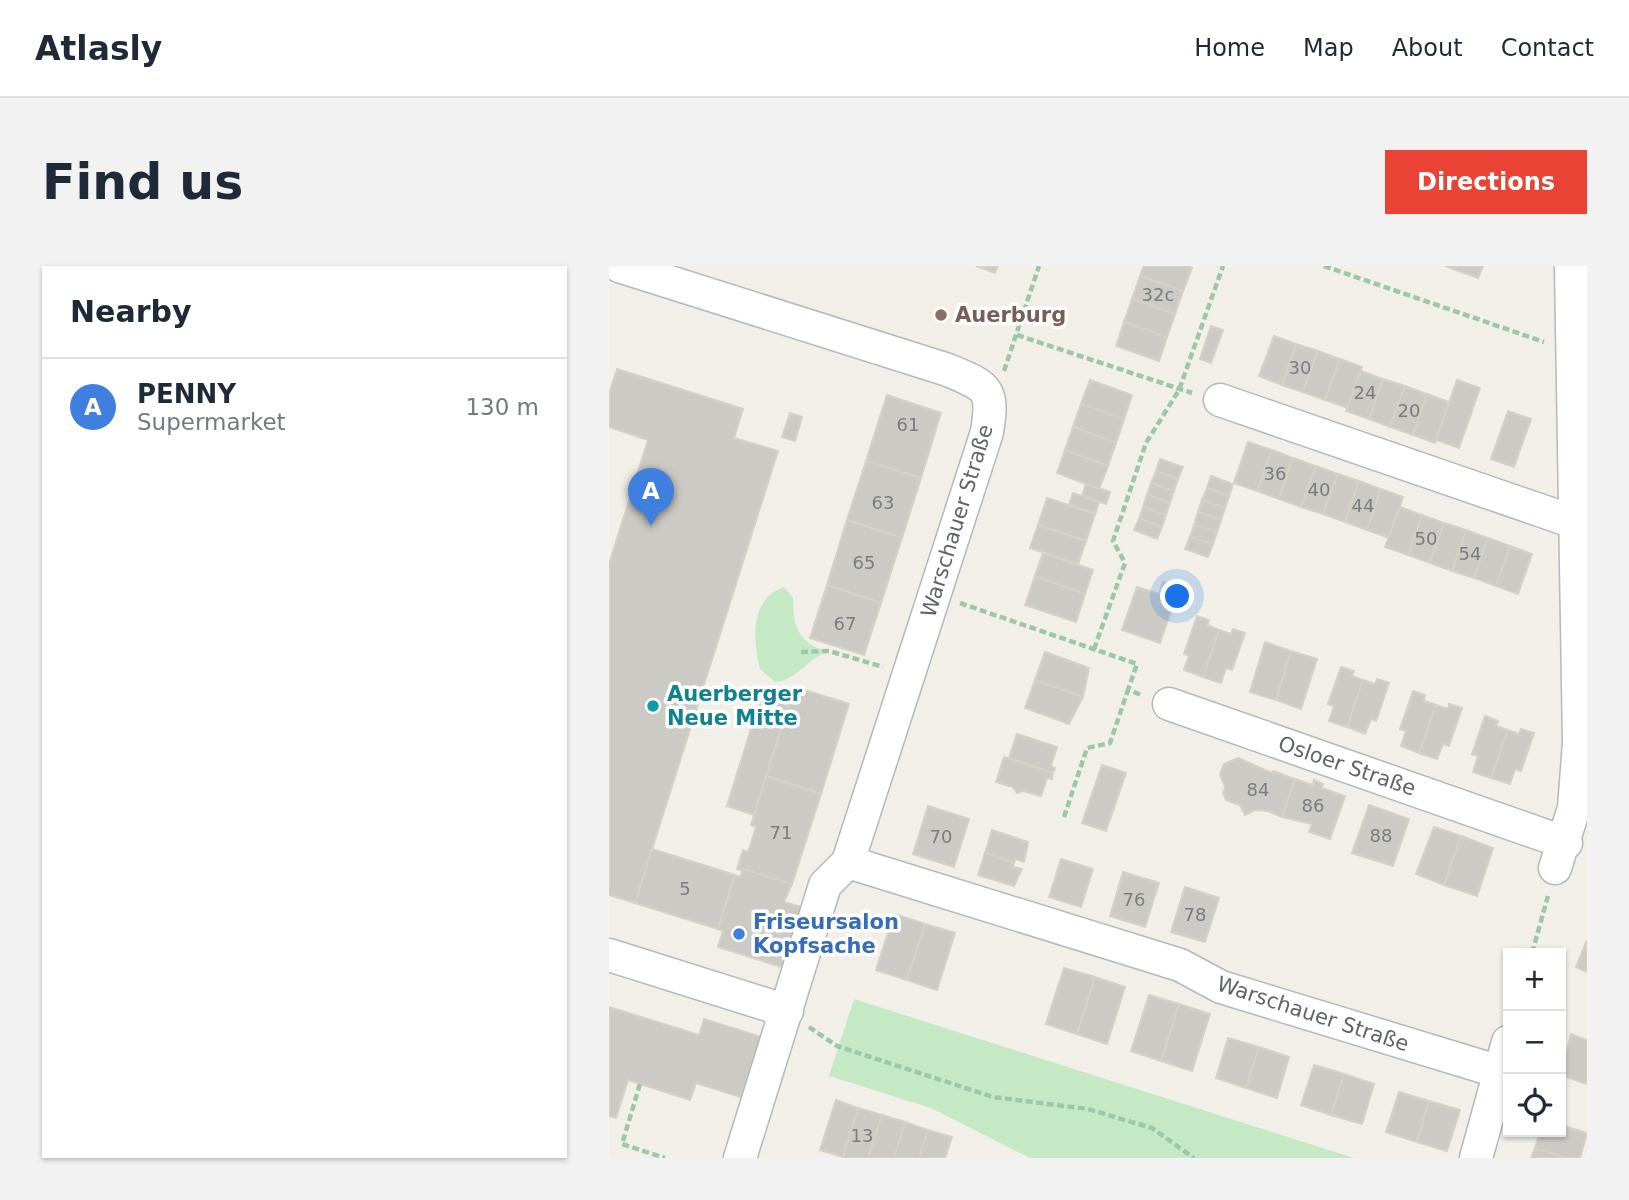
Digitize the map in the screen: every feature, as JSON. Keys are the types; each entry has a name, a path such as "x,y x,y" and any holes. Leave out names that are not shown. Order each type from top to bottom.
{"street":[{"path":"619,266 948,370 987,390"},
{"path":"1560,855 1574,808 1583,684 1577,523 1581,444 1571,351 1571,266"},
{"name":"Warschauer Straße","path":"740,1158 825,885 848,862 935,594 987,432 992,401 987,390"},
{"path":"1220,400 1577,523"},
{"name":"Osloer Straße","path":"1169,704 1560,855"},
{"name":"Warschauer Straße","path":"848,862 1180,965 1221,987 1500,1072"},
{"path":"609,955 787,1011"},
{"path":"1476,1158 1503,1060"}],"path":[{"path":"987,390 1001,381 1039,266"},
{"path":"1094,649 1125,563 1113,541 1146,443 1179,390 1223,266"},
{"path":"1324,266 1571,351"},
{"path":"1017,335 1179,390 1220,400"},
{"path":"935,594 1137,663 1110,743 1087,748 1064,817"},
{"path":"801,652 829,650 907,674"},
{"path":"1128,690 1169,704"},
{"path":"1533,948 1560,855"},
{"path":"787,1011 837,1046 993,1097 1088,1109 1152,1128 1194,1158"},
{"path":"640,1084 622,1144 664,1158"}],"green space":[{"path":"784,587 793,598 798,630 807,642 823,650 822,654 788,679 775,682 760,669 756,622 765,601"},
{"path":"854,999 1354,1158 1030,1158 931,1108 829,1076"}],"building":[{"path":"976,266 998,266 995,273"},
{"path":"1144,266 1192,268 1183,291 1140,276"},
{"path":"1445,266 1483,266 1478,278"},
{"path":"1140,276 1183,291 1175,314 1132,299"},
{"path":"1132,299 1175,314 1167,337 1124,322"},
{"path":"1124,322 1167,337 1159,361 1116,346"},
{"path":"1211,326 1223,330 1211,363 1200,359"},
{"path":"1274,336 1296,344 1282,385 1259,376"},
{"path":"1296,344 1318,351 1303,392 1282,385"},
{"path":"1318,351 1340,359 1325,400 1303,392"},
{"path":"1340,359 1362,367 1348,408 1325,400"},
{"name":"Auerberger Neue Mitte","path":"617,369 743,409 734,438 778,451 635,903 609,895 609,564 648,440 609,427 609,394"},
{"path":"1361,371 1383,379 1369,419 1346,411"},
{"path":"1383,379 1405,386 1390,427 1369,419"},
{"path":"1090,380 1132,395 1124,419 1081,404"},
{"path":"1457,380 1480,388 1459,448 1436,440"},
{"path":"1405,386 1427,394 1413,435 1390,427"},
{"path":"1427,394 1449,402 1435,443 1413,435"},
{"path":"887,395 941,413 921,478 866,461"},
{"path":"1081,404 1124,419 1116,443 1073,427"},
{"path":"1508,411 1531,419 1514,467 1491,459"},
{"path":"790,413 802,417 795,441 782,437"},
{"path":"1073,427 1116,443 1108,466 1065,450"},
{"path":"1248,442 1272,450 1257,491 1234,483"},
{"path":"1065,450 1108,466 1099,489 1057,473"},
{"path":"1272,450 1293,458 1279,499 1257,491"},
{"path":"1293,458 1316,466 1301,507 1279,499"},
{"path":"1160,459 1183,467 1178,479 1156,471"},
{"path":"866,461 921,478 902,538 847,520"},
{"path":"1316,466 1338,474 1323,514 1301,507"},
{"path":"1156,471 1178,479 1174,491 1151,483"},
{"path":"1338,474 1359,481 1345,522 1323,514"},
{"path":"1211,476 1233,484 1229,496 1207,488"},
{"path":"1359,481 1381,489 1367,530 1345,522"},
{"path":"1151,483 1174,491 1170,503 1147,495"},
{"path":"1086,484 1110,492 1106,504 1082,496"},
{"path":"1207,488 1229,496 1225,508 1202,500"},
{"path":"1381,489 1403,497 1389,538 1367,530"},
{"path":"1073,493 1099,502 1095,514 1069,505"},
{"path":"1147,495 1170,503 1166,515 1143,507"},
{"path":"1047,498 1095,514 1086,541 1038,525"},
{"path":"1202,500 1225,508 1221,520 1198,512"},
{"path":"1143,507 1166,515 1162,527 1139,519"},
{"path":"1400,507 1422,515 1408,555 1385,547"},
{"path":"1198,512 1221,520 1217,532 1194,525"},
{"path":"1422,515 1444,523 1430,563 1408,555"},
{"path":"1139,519 1162,527 1157,539 1134,530"},
{"path":"847,520 902,538 881,603 827,585"},
{"path":"1444,523 1466,530 1452,571 1430,563"},
{"path":"1038,525 1086,541 1078,564 1030,548"},
{"path":"1194,525 1217,532 1213,544 1190,537"},
{"path":"1466,530 1488,538 1474,578 1452,571"},
{"path":"1190,537 1213,544 1208,557 1185,549"},
{"path":"1488,538 1510,546 1496,586 1474,578"},
{"path":"1510,546 1532,554 1518,594 1496,586"},
{"path":"1043,553 1093,570 1085,594 1035,576"},
{"path":"1035,576 1085,594 1076,622 1025,605"},
{"path":"1163,582 1179,588 1160,643 1122,630 1137,587 1159,594"},
{"path":"827,585 881,603 864,655 810,638"},
{"path":"1197,616 1209,620 1207,625 1219,630 1203,677 1184,670 1189,656 1184,654"},
{"path":"1233,629 1245,633 1232,670 1226,668 1221,683 1203,677 1219,630 1231,634"},
{"path":"1265,642 1291,651 1276,700 1250,692"},
{"path":"1291,651 1317,659 1301,709 1276,700"},
{"path":"1045,652 1089,668 1083,697 1035,680"},
{"path":"1341,667 1354,671 1352,676 1363,680 1347,727 1329,721 1334,706 1328,704"},
{"path":"1377,679 1389,683 1376,721 1371,719 1365,734 1347,727 1363,680 1375,684"},
{"path":"1035,680 1083,697 1069,724 1025,708"},
{"path":"764,687 792,695 754,815 727,806"},
{"path":"795,687 849,704 821,794 766,776"},
{"path":"1413,691 1425,695 1424,701 1436,705 1419,753 1401,746 1406,731 1400,729"},
{"path":"1449,704 1462,708 1449,746 1443,744 1437,759 1419,753 1436,705 1448,709"},
{"path":"1485,716 1498,721 1496,726 1508,730 1491,778 1473,772 1478,756 1472,754"},
{"path":"1521,729 1534,733 1521,771 1515,769 1510,784 1491,778 1508,730 1519,734"},
{"path":"1017,734 1057,747 1051,766 1055,768 1053,773 1009,758"},
{"path":"1004,757 1053,773 1052,779 1047,778 1041,796 1023,791 1017,793 1013,787 996,782"},
{"path":"1238,758 1272,773 1273,771 1295,779 1282,817 1268,811 1255,810 1245,815 1240,805 1226,800 1220,774 1224,764"},
{"path":"1102,765 1126,773 1106,831 1082,823"},
{"path":"766,776 821,794 792,884 737,869 743,850 748,852 752,840 756,827 751,825"},
{"path":"1295,779 1313,785 1314,780 1323,784 1322,788 1345,796 1330,839 1309,832 1312,824 1282,817"},
{"path":"1369,805 1409,819 1393,866 1352,853"},
{"path":"928,806 969,819 954,867 913,854"},
{"path":"1434,827 1461,836 1444,885 1416,874"},
{"path":"992,830 1028,842 1024,862 1016,859 1014,863 985,853"},
{"path":"1461,836 1493,848 1477,896 1444,885"},
{"path":"652,849 735,875 718,929 635,903"},
{"path":"985,853 1014,863 1013,867 1022,869 1014,886 978,875"},
{"path":"1061,859 1093,869 1081,907 1049,897"},
{"path":"743,869 792,884 784,902 807,909 788,969 718,947 723,931 718,929 735,875 740,877"},
{"path":"1123,872 1159,883 1145,927 1110,916"},
{"path":"1185,887 1219,898 1205,942 1171,932"},
{"path":"894,914 925,924 907,980 876,970"},
{"path":"925,924 955,933 937,990 907,980"},
{"path":"1587,940 1587,972 1576,967"},
{"path":"1064,968 1095,977 1077,1034 1046,1024"},
{"path":"1095,977 1125,987 1107,1044 1077,1034"},
{"path":"1149,995 1179,1004 1161,1061 1131,1051"},
{"path":"1179,1004 1210,1014 1192,1071 1161,1061"},
{"path":"609,1007 699,1035 704,1019 765,1038 747,1099 696,1083 690,1100 628,1080 616,1118 609,1116"},
{"path":"1571,1034 1587,1040 1587,1084 1566,1077 1566,1054"},
{"path":"1228,1038 1259,1047 1246,1088 1216,1078"},
{"path":"1259,1047 1289,1057 1277,1098 1246,1088"},
{"path":"1314,1065 1344,1074 1331,1115 1301,1105"},
{"path":"1344,1074 1374,1084 1362,1124 1331,1115"},
{"path":"1399,1092 1429,1101 1417,1142 1386,1132"},
{"path":"836,1100 858,1108 843,1157 820,1150"},
{"path":"1429,1101 1460,1110 1447,1151 1417,1142"},
{"path":"858,1108 882,1115 868,1158 846,1158 843,1157"},
{"path":"882,1115 905,1122 894,1158 868,1158"},
{"path":"905,1122 928,1130 919,1158 894,1158"},
{"path":"1566,1127 1587,1133 1580,1158 1566,1158 1535,1148 1538,1137 1566,1137"},
{"path":"928,1130 952,1137 945,1158 919,1158"},
{"path":"1535,1148 1566,1158 1531,1158"}],"place":[{"name":"Auerburg","path":"941,315"},
{"name":"PENNY","path":"651,526"},
{"name":"Auerberger Neue Mitte","path":"653,706"},
{"name":"Friseursalon Kopfsache","path":"739,934"}]}
